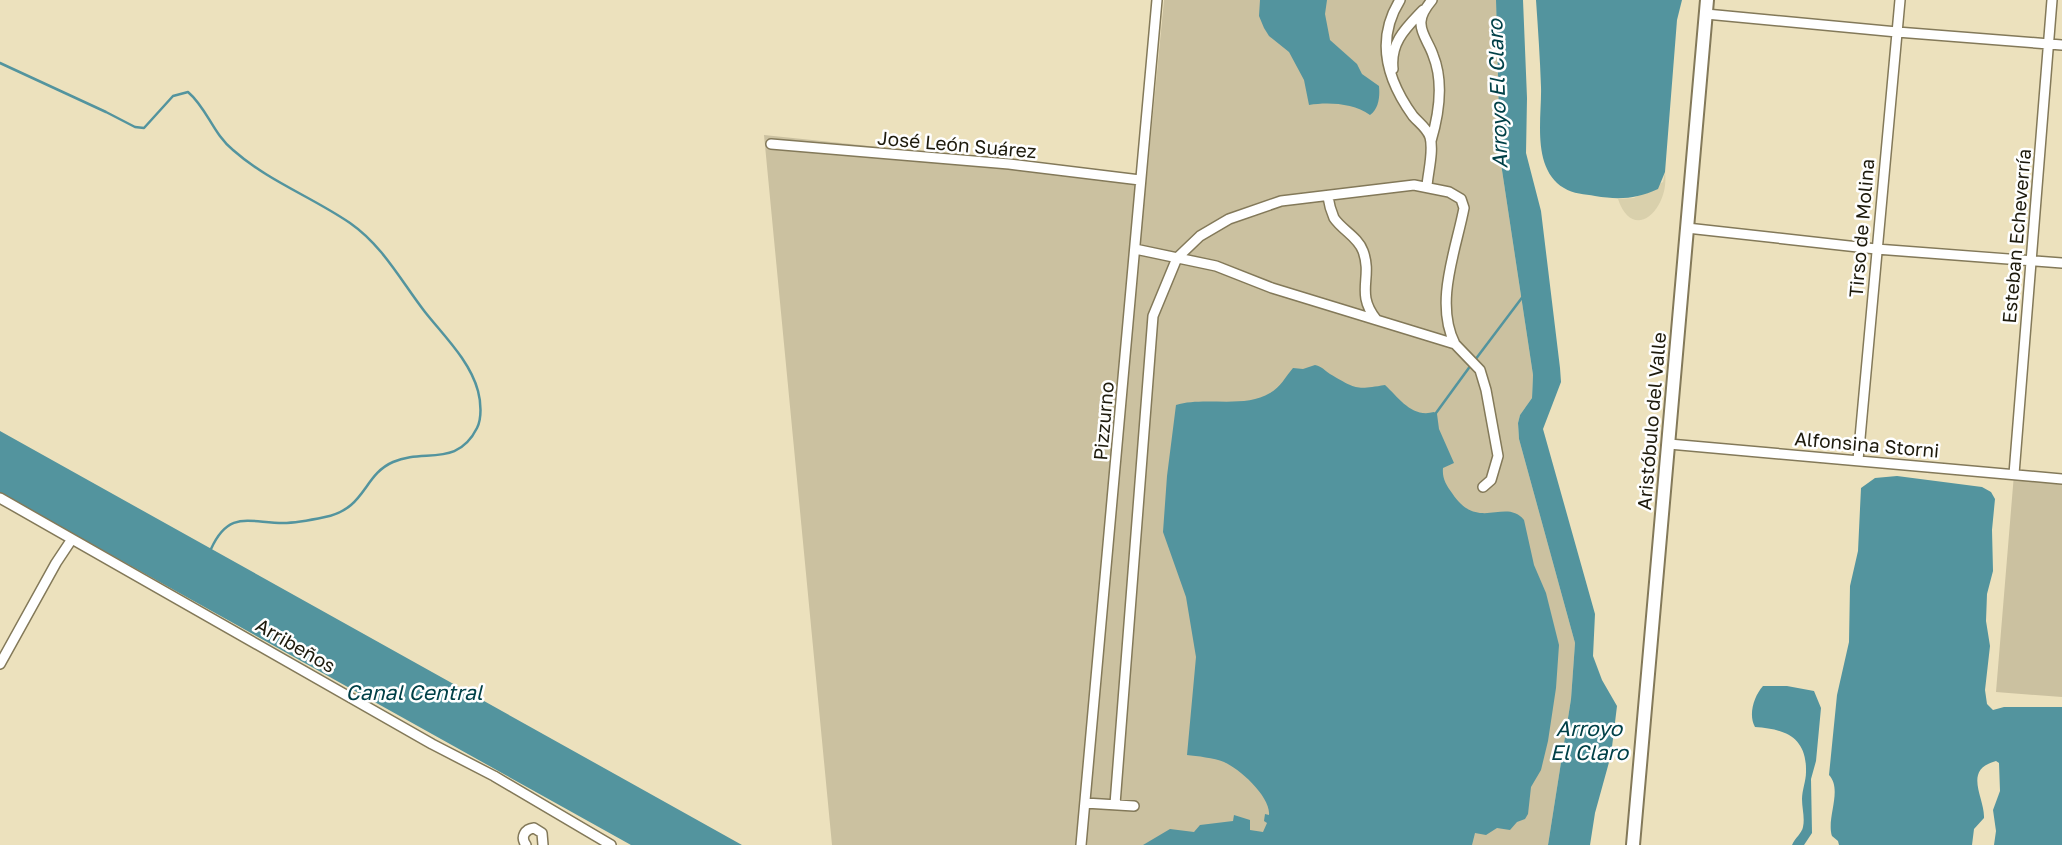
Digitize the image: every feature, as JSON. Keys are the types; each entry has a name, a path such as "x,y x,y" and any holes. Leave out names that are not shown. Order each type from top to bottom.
{"street":[{"name":"Pizzurno","path":"1080,845 1157,0"},
{"path":"1400,0 1386,39 1385,58 1395,86 1413,116 1427,131 1431,141"},
{"name":"Tirso de Molina","path":"1858,460 1900,0"},
{"name":"Esteban Echeverría","path":"2014,474 2052,0"},
{"path":"1395,86 1392,62 1394,44 1430,1"},
{"path":"1427,186 1431,141 1438,117 1439,90 1434,57 1420,26 1430,1"},
{"path":"1707,7 1896,32 2062,45"},
{"name":"Aristóbulo del Valle","path":"1633,845 1707,7"},
{"name":"José León Suárez","path":"771,144 1009,164 1140,180"},
{"path":"1115,804 1153,316 1177,258 1200,236 1229,219 1281,201 1414,185 1449,192 1461,199 1464,208 1449,275 1447,317 1455,344 1477,368 1486,390 1497,456 1491,481 1483,487"},
{"path":"1328,197 1335,219 1360,244 1363,251 1366,270 1364,299 1367,308 1377,320"},
{"path":"1688,228 1876,248 2062,263"},
{"path":"1135,249 1216,266 1272,288 1455,344"},
{"name":"Alfonsina Storni","path":"1669,444 2062,479"},
{"name":"Arribeños","path":"0,498 432,744 494,776 611,845"},
{"path":"0,664 72,539"},
{"path":"1084,803 1133,806"},
{"path":"526,845 523,841 524,834 534,828 542,833 543,845"}],"shaded area":[{"path":"1164,0 1496,0 1500,157 1533,375 1532,398 1520,415 1518,423 1519,439 1575,643 1571,699 1548,845 832,845 764,135 1147,175"},
{"path":"2014,474 2062,479 2062,697 1996,692"}],"sand":[{"path":"1665,172 1665,186 1656,209 1641,220 1632,219 1618,199 1634,198 1663,182"}],"water":[{"path":"1260,0 1327,0 1325,14 1330,40 1357,64 1362,74 1379,86 1378,102 1370,115 1340,104 1309,105 1304,80 1289,52 1269,36 1264,28 1259,16"},
{"name":"Arroyo El Claro","path":"1496,0 1523,0 1526,153 1541,211 1561,382 1543,429 1595,614 1593,656 1602,680 1617,706 1611,755 1595,813 1590,845 1548,845 1571,699 1575,643 1519,439 1518,423 1520,415 1532,398 1533,375 1500,157"},
{"path":"1536,0 1682,0 1677,20 1665,172 1658,189 1635,197 1604,197 1571,192 1554,179 1542,155 1540,141 1541,87"},
{"path":"1315,365 1356,387 1385,385 1413,410 1437,414 1439,429 1454,463 1443,468 1445,481 1452,493 1462,505 1472,511 1508,512 1517,514 1524,520 1534,565 1546,593 1559,645 1548,741 1541,770 1531,787 1528,814 1510,830 1497,828 1486,835 1475,833 1472,845 1143,845 1170,829 1194,832 1200,825 1233,821 1234,815 1250,820 1250,830 1263,832 1267,823 1264,821 1265,814 1269,815 1260,792 1238,771 1220,761 1187,755 1196,657 1186,597 1163,532 1176,405 1260,398 1277,388 1293,368 1303,369"},
{"name":"Canal Central","path":"0,431 742,845 631,845 0,493"},
{"path":"1897,476 1982,487 1991,492 1995,499 1992,530 1993,571 1987,594 1986,621 1990,646 1985,690 1987,704 1993,710 2004,707 2062,707 2062,845 1994,845 1996,831 1993,810 2000,791 1999,763 1996,761 1986,765 1978,777 1984,818 1974,829 1972,845 1839,845 1832,836 1835,788 1829,775 1837,695 1849,642 1850,586 1858,551 1861,488 1875,478"},
{"path":"1763,686 1787,686 1814,691 1821,708 1816,761 1811,779 1812,833 1804,845 1792,845 1803,827 1802,799 1806,775 1803,750 1785,733 1755,727 1753,706"}],"waterway":[{"path":"0,63 135,127 144,128 173,96 188,92 233,150 275,180 350,223 372,242 456,349 474,380 480,400 480,420 469,440 460,448 450,453 416,456 393,462 375,475 357,500 338,513 294,522 233,523 218,536 211,549"},
{"path":"1475,360 1524,295"},
{"path":"1436,413 1471,365"}]}
